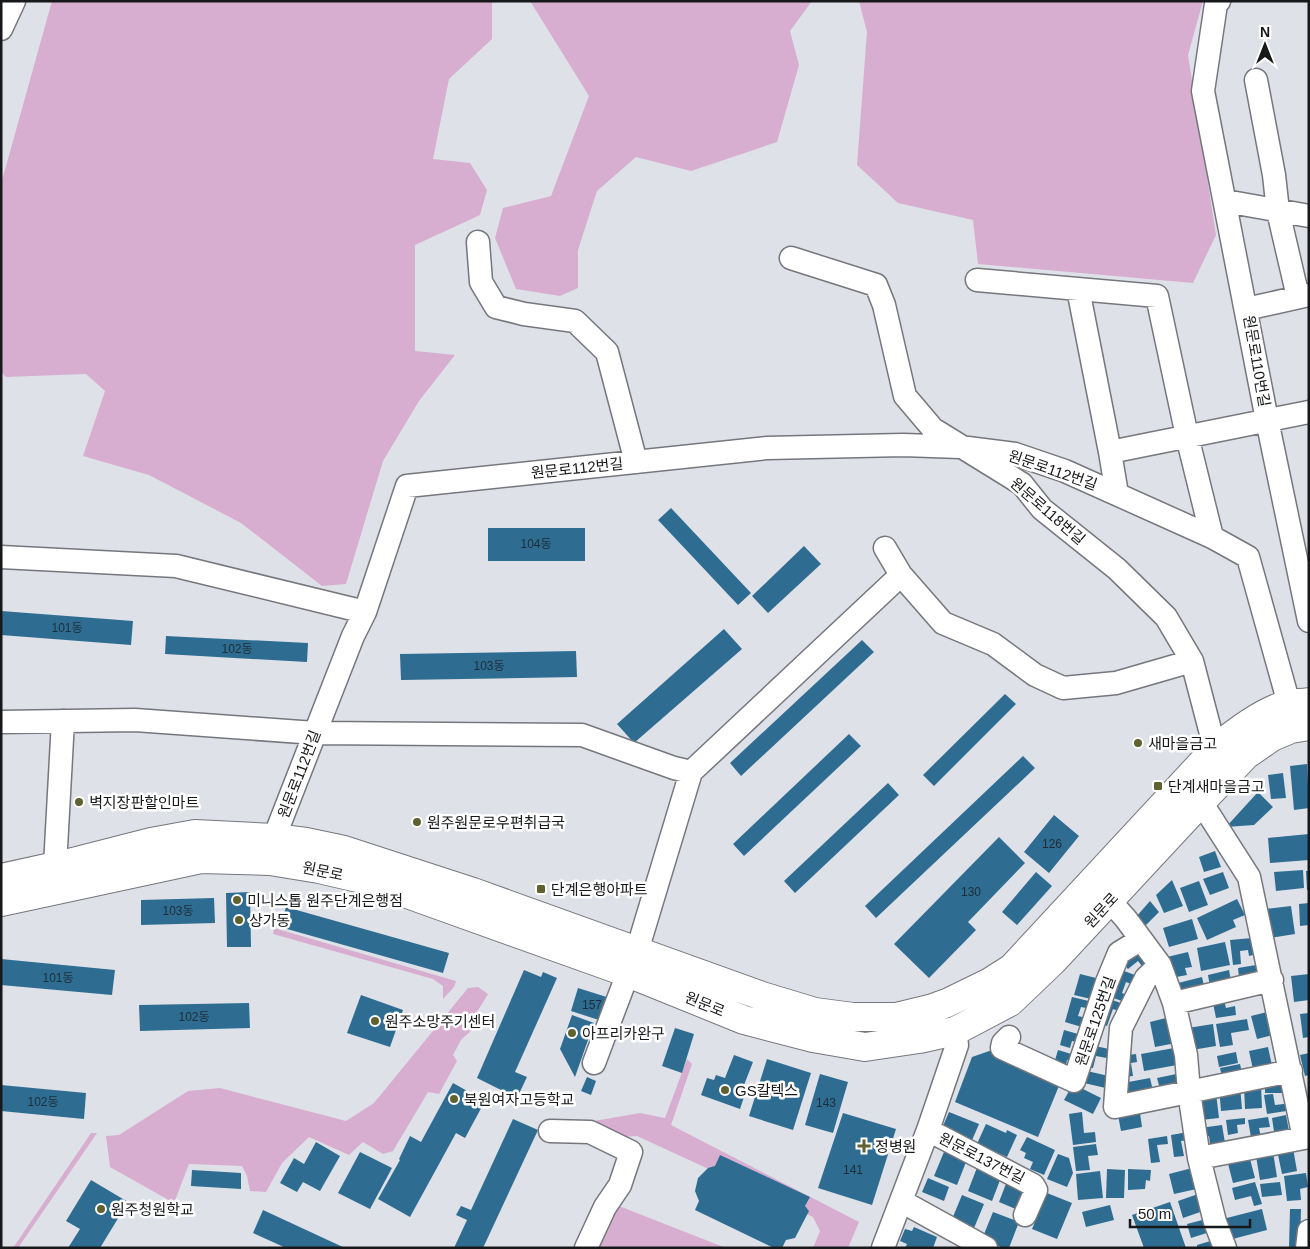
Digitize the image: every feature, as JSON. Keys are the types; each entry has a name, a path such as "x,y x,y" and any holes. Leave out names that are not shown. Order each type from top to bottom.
{"main road":[{"name":"원문로","path":"1,878 150,842 196,834 272,850 319,869 371,881 632,962 762,996 814,1012 853,1017 896,1018 948,1003 990,982 1012,968 1215,749 1251,723 1299,703"},
{"name":"원문로","path":"632,962 744,1020 813,1038 865,1048 955,1031 1010,1002 1053,961 1246,755 1272,736 1291,729 1309,726"},
{"name":"원문로","path":"1,902 201,859 272,850"},
{"path":"948,1003 955,1031"}],"street":[{"path":"1,29 14,1"},
{"path":"1219,1 1216,4 1204,91 1246,309"},
{"name":"원문로110번길","path":"1256,80 1274,175 1278,211 1303,296 1246,309 1309,621"},
{"path":"1225,201 1309,216"},
{"path":"478,242 481,282 496,307 524,314 575,321 607,352 636,462"},
{"name":"원문로118번길","path":"791,258 876,285 884,305 905,396 933,429 1022,484 1042,509 1117,569 1166,617 1192,661 1215,749"},
{"path":"977,280 1158,296 1187,436 1212,537"},
{"name":"원문로112번길","path":"1078,289 1117,494"},
{"path":"1110,452 1309,412"},
{"name":"원문로112번길","path":"272,850 315,733 353,636 365,612 407,486 767,448 903,445 960,447 1015,454 1065,471 1212,537 1248,556 1299,703"},
{"path":"885,548 901,575 943,623 993,644 1035,676 1062,688 1116,684 1192,661"},
{"path":"1,556 176,566 365,612"},
{"path":"594,1063 632,962 691,772 901,575"},
{"path":"1,722 135,720 315,733 582,736 674,768 691,772"},
{"path":"55,866 64,721"},
{"path":"1199,1158 1307,1138 1250,877 1201,802"},
{"path":"1110,901 1160,965 1174,1003 1186,1055 1189,1092 1199,1158 1215,1222 1225,1248"},
{"name":"원문로125번길","path":"1009,1037 1003,1043 1002,1048 1074,1081 1107,982 1119,954 1140,940"},
{"name":"원문로125번길","path":"1160,965 1146,978 1121,1028 1115,1107 1291,1070"},
{"path":"1174,1003 1272,980"},
{"name":"원문로137번길","path":"883,1248 928,1130 957,1045 955,1031"},
{"name":"원문로137번길","path":"928,1130 1033,1185 1036,1190 1025,1215"},
{"path":"550,1131 590,1132 631,1152 620,1185 604,1207 586,1248"},
{"path":"901,1202 986,1248"},
{"path":"1307,1248 1309,1231"}],"shaded area":[{"path":"52,1 492,1 492,39 449,79 433,159 470,163 487,190 480,215 415,245 415,351 455,355 419,401 383,461 346,584 322,586 241,523 149,475 83,456 105,391 86,374 6,377 1,372 1,184"},
{"path":"530,1 812,1 790,31 799,65 777,142 691,171 636,157 597,191 578,250 578,288 560,296 516,289 495,238 503,208 551,196 589,96"},
{"path":"859,1 1203,1 1188,55 1216,235 1193,283 978,264 973,220 898,203 857,165 867,32"},
{"path":"274,928 456,981 454,987 443,999 443,986 433,979 273,934"},
{"path":"478,987 488,994 474,1017 474,1028 461,1040 453,1055 457,1061 439,1094 428,1092 393,1151 383,1154 363,1142 349,1155 309,1137 282,1163 266,1192 250,1191 247,1176 242,1166 189,1164 174,1203 110,1167 106,1136 119,1135 188,1091 220,1088 346,1121 374,1103 468,988"},
{"path":"687,1059 692,1064 671,1125 859,1222 848,1248 813,1248 820,1231 813,1217 637,1136 596,1139 587,1135 594,1121 640,1113 665,1118"},
{"path":"91,1133 97,1133 18,1248 13,1248"},
{"path":"619,1206 726,1248 598,1248"}],"building":[{"path":"671,508 751,593 738,605 658,520"},
{"path":"488,528 585,528 585,561 488,561"},
{"path":"804,546 821,564 768,613 752,596"},
{"path":"1,611 133,621 131,645 1,635"},
{"path":"724,629 742,649 634,743 617,724"},
{"path":"166,636 308,643 307,662 165,654"},
{"path":"862,640 874,652 741,776 730,763"},
{"path":"576,651 577,677 401,680 400,654"},
{"path":"1005,694 1016,704 934,786 923,775"},
{"path":"849,734 861,746 744,856 733,844"},
{"path":"1023,756 1035,768 876,918 865,906"},
{"path":"1307,764 1309,808 1294,810 1290,766"},
{"path":"1283,773 1286,798 1271,799 1268,775"},
{"path":"888,783 899,795 795,893 784,881"},
{"path":"1258,792 1273,807 1254,825 1226,827"},
{"path":"1054,815 1079,836 1049,873 1024,852"},
{"path":"1309,834 1309,860 1270,863 1268,838"},
{"path":"999,837 1025,863 968,922 976,930 929,978 894,944"},
{"path":"1215,851 1221,867 1204,872 1199,857"},
{"path":"1303,870 1304,888 1276,891 1274,872"},
{"path":"1306,871 1309,871 1309,890 1307,890"},
{"path":"1036,872 1052,886 1017,925 1002,912"},
{"path":"1223,872 1229,888 1210,895 1203,879"},
{"path":"1172,880 1183,906 1164,913 1156,895"},
{"path":"1199,881 1208,905 1189,912 1180,888"},
{"name":"상가동","path":"250,892 251,947 227,947 226,893"},
{"path":"214,898 215,923 141,925 141,900"},
{"path":"1237,899 1245,915 1233,920 1236,927 1207,940 1197,918"},
{"path":"1150,901 1159,912 1144,927 1136,917"},
{"path":"1309,903 1309,925 1300,926 1299,904"},
{"path":"1291,906 1295,934 1270,938 1265,909"},
{"path":"286,907 449,953 443,973 280,927"},
{"path":"1192,919 1198,939 1169,947 1163,928"},
{"path":"1252,938 1253,955 1249,956 1248,950 1240,951 1241,964 1233,965 1230,940"},
{"path":"1225,942 1230,965 1201,971 1197,948"},
{"path":"1139,949 1145,955 1146,971 1138,961 1128,969 1123,963"},
{"path":"1188,952 1192,967 1185,968 1187,975 1171,978 1167,957"},
{"path":"1,959 115,970 112,995 1,985"},
{"path":"1262,964 1264,974 1240,986 1238,968"},
{"path":"1119,969 1140,977 1136,986 1126,982 1122,993 1133,997 1130,1004 1108,996"},
{"path":"524,970 541,977 543,972 557,978 515,1072 527,1077 517,1098 477,1078"},
{"path":"1229,970 1231,981 1211,993 1208,975"},
{"path":"1080,974 1096,978 1091,999 1074,995"},
{"path":"1309,974 1309,1000 1294,1002 1291,976"},
{"path":"1202,977 1205,990 1177,996 1174,984"},
{"path":"578,988 613,999 605,1022 571,1011"},
{"name":"원주소망주기센터","path":"361,995 403,1010 390,1047 347,1033"},
{"path":"1223,996 1226,1008 1235,1006 1236,1015 1216,1018 1212,998"},
{"path":"1072,997 1093,1002 1091,1009 1081,1007 1078,1016 1087,1018 1085,1028 1065,1022"},
{"path":"1106,998 1127,1005 1124,1013 1113,1009 1107,1026 1097,1023"},
{"path":"249,1003 250,1028 140,1031 139,1005"},
{"path":"1267,1012 1273,1035 1257,1039 1251,1016"},
{"path":"1309,1013 1309,1037 1303,1038 1300,1014"},
{"path":"572,1015 594,1023 575,1077 560,1049"},
{"path":"1170,1017 1176,1043 1155,1047 1150,1022"},
{"path":"1247,1019 1249,1030 1231,1033 1233,1045 1220,1047 1216,1024"},
{"path":"1213,1024 1216,1046 1192,1050 1188,1028"},
{"path":"675,1028 694,1034 682,1073 662,1066"},
{"path":"1064,1030 1085,1036 1083,1044 1072,1041 1070,1048 1060,1045"},
{"path":"1090,1045 1114,1050 1112,1059 1096,1056 1093,1068 1086,1067"},
{"path":"1268,1047 1273,1070 1254,1074 1249,1051"},
{"path":"1174,1048 1177,1065 1144,1071 1141,1054"},
{"path":"995,1049 1061,1081 1038,1137 955,1102 972,1057"},
{"path":"1058,1050 1078,1056 1077,1063 1067,1060 1065,1070 1053,1067"},
{"path":"1236,1052 1238,1063 1219,1067 1217,1056"},
{"path":"1309,1053 1309,1075 1305,1076 1300,1055"},
{"path":"1136,1054 1137,1062 1131,1063 1133,1076 1123,1077 1120,1056"},
{"path":"734,1055 753,1062 744,1085 746,1091 740,1109 701,1095 707,1078 714,1080 716,1075 725,1078"},
{"path":"767,1059 811,1073 793,1130 749,1116"},
{"path":"1240,1064 1243,1077 1223,1081 1220,1068"},
{"path":"1087,1071 1113,1077 1110,1089 1084,1083"},
{"path":"1181,1073 1184,1088 1161,1093 1157,1078"},
{"path":"820,1074 848,1082 833,1133 805,1125"},
{"path":"587,1077 596,1081 591,1095 581,1091"},
{"path":"1150,1078 1154,1095 1126,1101 1123,1083"},
{"path":"1265,1080 1288,1085 1287,1093 1265,1093"},
{"path":"453,1083 485,1101 465,1138 456,1133 410,1217 378,1199 400,1160 410,1136 421,1142"},
{"path":"1073,1084 1101,1098 1093,1114 1064,1100"},
{"path":"1,1085 86,1093 84,1119 1,1111"},
{"path":"1261,1085 1262,1108 1245,1109 1244,1086"},
{"path":"1240,1086 1242,1109 1221,1111 1219,1087"},
{"path":"1216,1093 1219,1118 1201,1120 1198,1095"},
{"path":"1273,1094 1275,1105 1292,1103 1293,1110 1267,1114 1264,1095"},
{"path":"1139,1106 1142,1127 1121,1131 1117,1110"},
{"path":"949,1112 979,1124 970,1145 940,1133"},
{"path":"1082,1112 1084,1133 1095,1132 1096,1142 1073,1145 1069,1114"},
{"name":"정병원","path":"843,1113 896,1129 872,1205 818,1188"},
{"path":"1286,1115 1290,1136 1275,1138 1272,1118"},
{"path":"1268,1117 1270,1127 1259,1128 1262,1142 1252,1143 1248,1120"},
{"path":"1245,1118 1245,1124 1237,1125 1238,1133 1228,1135 1226,1120"},
{"path":"513,1119 538,1130 483,1248 454,1248 467,1220 456,1215 461,1206 471,1210"},
{"path":"986,1124 1006,1133 1007,1130 1017,1135 1007,1157 989,1149 988,1151 976,1146"},
{"path":"1222,1125 1226,1149 1218,1150 1217,1143 1210,1144 1209,1136 1201,1137 1200,1128"},
{"path":"1188,1132 1189,1140 1181,1141 1184,1156 1174,1157 1171,1135"},
{"path":"1167,1136 1168,1144 1157,1145 1160,1162 1151,1163 1148,1139"},
{"path":"1027,1137 1055,1150 1044,1175 1030,1169 1033,1162 1024,1158 1026,1153 1020,1150"},
{"path":"316,1142 340,1156 320,1191 303,1182 297,1192 280,1183 294,1158 304,1164"},
{"path":"1096,1144 1098,1155 1088,1156 1090,1170 1076,1171 1073,1147"},
{"path":"946,1147 968,1157 957,1185 934,1176"},
{"path":"1293,1148 1297,1171 1282,1174 1277,1150"},
{"path":"360,1152 392,1168 370,1209 338,1193"},
{"path":"1273,1152 1277,1177 1260,1180 1256,1156"},
{"path":"1058,1154 1069,1158 1073,1173 1067,1187 1047,1179"},
{"path":"720,1155 810,1197 805,1206 809,1211 795,1238 786,1240 782,1248 774,1248 695,1210 699,1201 695,1191 698,1178 708,1168 715,1166"},
{"path":"1249,1155 1255,1178 1233,1183 1227,1160"},
{"path":"978,1165 1002,1175 992,1201 968,1191"},
{"path":"1196,1167 1201,1188 1174,1194 1169,1174"},
{"path":"1107,1169 1125,1170 1124,1198 1106,1198"},
{"path":"1128,1169 1151,1170 1150,1181 1146,1180 1145,1189 1128,1190"},
{"path":"192,1170 241,1173 241,1189 191,1186"},
{"path":"1100,1171 1103,1198 1078,1200 1076,1174"},
{"path":"1306,1173 1308,1187 1300,1189 1301,1200 1287,1201 1284,1176"},
{"path":"928,1178 949,1187 944,1201 922,1192"},
{"path":"91,1180 128,1202 100,1248 68,1248 80,1229 66,1221"},
{"path":"1007,1181 1031,1190 1023,1212 999,1202"},
{"path":"1255,1182 1262,1204 1254,1206 1251,1196 1235,1200 1232,1188"},
{"path":"1280,1182 1282,1195 1262,1197 1260,1184"},
{"path":"1047,1193 1072,1203 1057,1239 1032,1229"},
{"path":"1201,1193 1206,1210 1183,1218 1178,1201"},
{"path":"962,1195 984,1204 972,1233 950,1224"},
{"path":"1170,1202 1186,1248 1144,1248 1132,1215"},
{"path":"1110,1205 1114,1220 1086,1227 1082,1212"},
{"path":"1262,1209 1267,1230 1225,1241 1219,1220"},
{"path":"1290,1209 1301,1209 1300,1248 1289,1248"},
{"path":"263,1210 345,1248 286,1248 253,1233"},
{"path":"993,1212 1019,1222 1009,1248 1003,1248 982,1239"},
{"path":"1210,1218 1213,1231 1191,1238 1187,1224"},
{"path":"914,1227 937,1237 933,1248 905,1248 907,1244 900,1241 905,1229 912,1231"},
{"path":"1217,1239 1220,1248 1197,1248 1197,1245"}],"place":[{"name":"새마을금고","path":"1138,743"},
{"name":"단계새마을금고","path":"1158,786"},
{"name":"벽지장판할인마트","path":"79,802"},
{"name":"원주원문로우편취급국","path":"417,822"},
{"name":"단계은행아파트","path":"541,889"},
{"name":"미니스톱 원주단계은행점","path":"237,900"},
{"name":"상가동","path":"239,920"},
{"name":"원주소망주기센터","path":"375,1021"},
{"name":"아프리카완구","path":"572,1033"},
{"name":"GS칼텍스","path":"725,1090"},
{"name":"북원여자고등학교","path":"454,1099"},
{"name":"정병원","path":"864,1146"},
{"name":"원주청원학교","path":"101,1209"}]}
